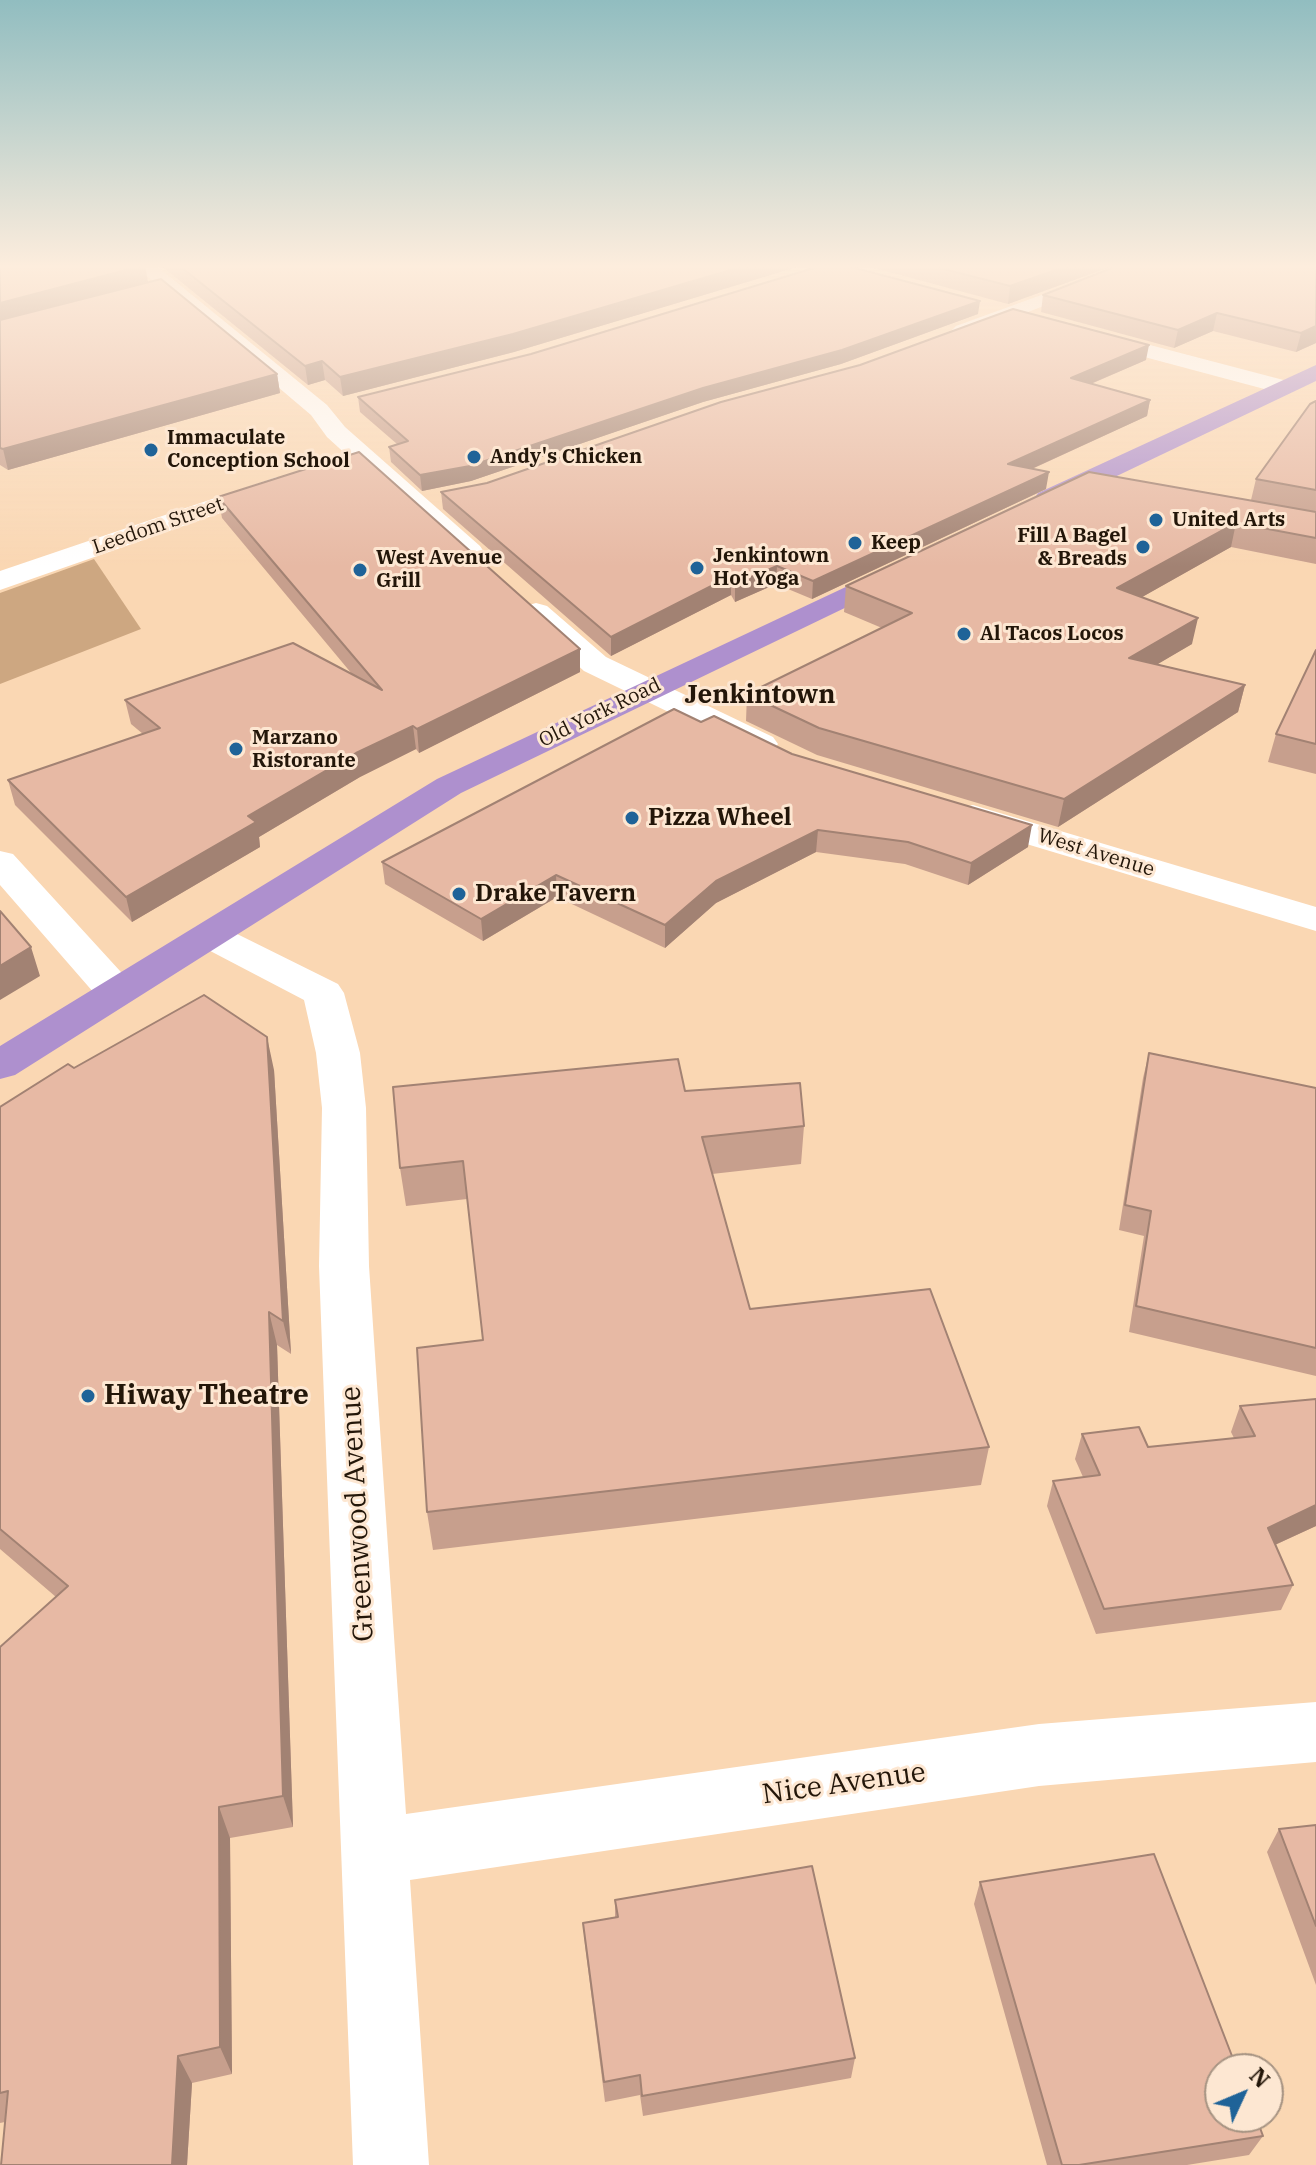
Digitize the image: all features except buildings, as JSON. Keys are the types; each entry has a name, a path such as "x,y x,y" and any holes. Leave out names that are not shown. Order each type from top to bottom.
{"highway":[{"path":"1029,508 1316,372"},
{"name":"Old York Road","path":"0,1065 449,786 931,556"}],"street":[{"path":"262,365 319,410 351,459 428,501 494,574"},
{"path":"1200,365 1283,387"},
{"path":"319,410 345,406"},
{"name":"Leedom Street","path":"0,581 298,478"},
{"path":"1084,481 1130,491"},
{"path":"517,594 595,664 790,758"},
{"name":"West Avenue","path":"940,806 1316,919"},
{"path":"0,862 116,992"},
{"name":"Greenwood Avenue","path":"209,935 323,993 338,1053 344,1108 344,1266 391,2165"},
{"name":"Nice Avenue","path":"374,1852 1039,1755 1316,1732"}],"shaded area":[{"path":"94,559 141,629 0,684 0,593"}],"place":[{"name":"Immaculate Conception School","path":"151,450"},
{"name":"Andy's Chicken","path":"474,457"},
{"name":"United Arts","path":"1156,520"},
{"name":"Keep","path":"855,543"},
{"name":"Fill A Bagel & Breads","path":"1143,547"},
{"name":"Jenkintown Hot Yoga","path":"697,568"},
{"name":"West Avenue Grill","path":"360,570"},
{"name":"Al Tacos Locos","path":"964,634"},
{"name":"Marzano Ristorante","path":"236,749"},
{"name":"Pizza Wheel","path":"632,818"},
{"name":"Drake Tavern","path":"459,894"},
{"name":"Hiway Theatre","path":"88,1396"}],"district":[{"name":"Jenkintown","path":"760,695"}]}
